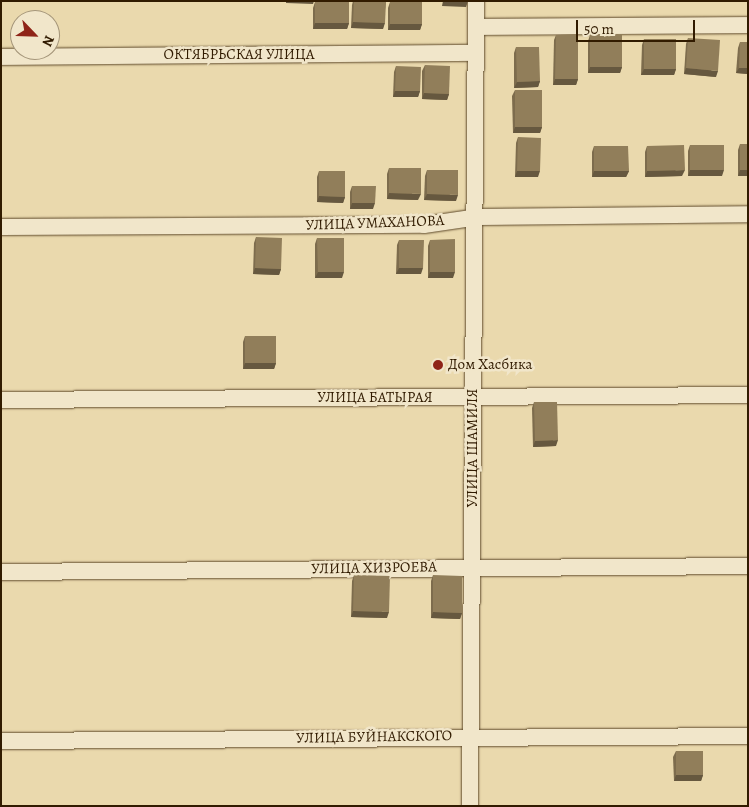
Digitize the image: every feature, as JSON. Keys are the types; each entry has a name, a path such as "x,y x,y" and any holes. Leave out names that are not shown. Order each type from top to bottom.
{"street":[{"name":"УЛИЦА ШАМИЛЯ","path":"470,806 473,567 472,397 478,217 476,1"},
{"path":"477,27 748,25"},
{"name":"ОКТЯБРЬСКАЯ УЛИЦА","path":"1,57 476,53"},
{"name":"УЛИЦА УМАХАНОВА","path":"1,227 424,225 478,217 748,214"},
{"name":"УЛИЦА БАТЫРАЯ","path":"1,400 748,395"},
{"name":"УЛИЦА ХИЗРОЕВА","path":"1,572 748,566"},
{"name":"УЛИЦА БУЙНАКСКОГО","path":"1,741 471,736 748,736"}],"building":[{"path":"354,1 386,1 385,23 353,22"},
{"path":"315,2 349,2 349,23 315,23"},
{"path":"390,2 422,2 422,24 390,24"},
{"path":"578,34 578,79 555,79 556,35"},
{"path":"590,35 622,35 622,67 590,67"},
{"path":"688,38 720,40 718,71 686,68"},
{"path":"644,39 676,39 676,69 644,69"},
{"path":"740,42 748,42 748,68 739,68"},
{"path":"516,47 539,47 540,81 517,82"},
{"path":"425,65 450,66 449,94 424,93"},
{"path":"396,66 421,67 420,91 395,91"},
{"path":"515,90 542,90 542,127 515,127"},
{"path":"518,137 541,138 540,171 517,171"},
{"path":"740,144 748,144 748,170 740,170"},
{"path":"684,145 685,170 647,171 647,146"},
{"path":"690,145 724,145 724,170 690,170"},
{"path":"594,146 628,146 629,171 594,171"},
{"path":"389,168 421,168 421,194 389,193"},
{"path":"427,170 458,170 458,195 427,194"},
{"path":"319,171 345,171 345,197 319,196"},
{"path":"352,186 376,186 375,203 352,203"},
{"path":"256,237 282,238 281,269 255,268"},
{"path":"317,238 344,238 344,272 318,272"},
{"path":"455,239 455,272 430,272 430,240"},
{"path":"399,240 424,240 423,268 399,268"},
{"path":"245,336 276,336 276,363 245,363"},
{"path":"534,402 557,402 558,440 535,441"},
{"path":"354,575 390,576 389,612 353,611"},
{"path":"433,575 462,576 462,613 433,612"},
{"path":"676,751 703,751 703,775 676,775"}],"place":[{"name":"Дом Хасбика","path":"438,365"}]}
